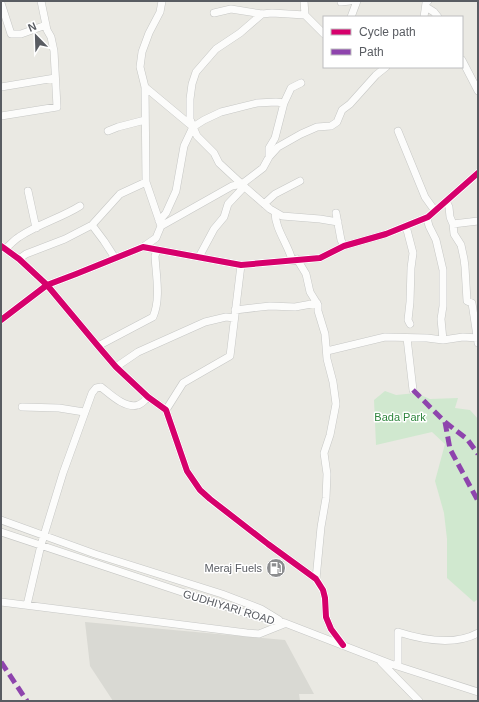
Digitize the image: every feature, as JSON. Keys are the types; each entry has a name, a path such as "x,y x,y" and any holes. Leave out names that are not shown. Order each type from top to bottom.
{"street":[{"path":"1,116 57,107 54,51 51,37 46,25 41,1"},
{"path":"160,224 146,182 144,87 140,67 142,52 160,12 162,1"},
{"path":"304,1 305,15"},
{"path":"341,2 350,1"},
{"path":"351,16 358,1 363,1"},
{"path":"1,3 4,17 11,34 20,34 46,25"},
{"path":"424,16 427,4"},
{"path":"427,4 437,16"},
{"path":"214,13 231,9 262,14 272,12 305,15 323,33"},
{"path":"262,14 216,49 196,72 192,84 190,99 190,119 197,136 214,153 220,163 264,204 275,212 282,216 291,218 320,219 338,222"},
{"path":"463,62 478,91"},
{"path":"268,157 278,147 301,134 317,127 331,126 337,122 342,110 350,104 376,75 385,68"},
{"path":"1,87 55,78"},
{"path":"199,257 214,229 224,217 228,204 243,185 263,168 268,157 269,148 274,138 284,103 291,88 301,83"},
{"path":"144,87 193,127"},
{"path":"1,320 47,284 143,247 156,238 160,224 176,191 184,146 193,127 221,112 257,103 284,103"},
{"path":"108,131 126,124 145,120"},
{"path":"398,131 425,197 435,211"},
{"path":"143,247 241,265 320,258 344,246 386,234 427,218 478,173"},
{"path":"264,204 275,194 300,181"},
{"path":"19,259 26,254 65,239 92,225 120,194 146,182"},
{"path":"160,224 232,186 243,185"},
{"path":"28,191 36,228"},
{"path":"327,351 385,337 443,340 463,337 478,340 472,303 466,301 465,267 461,245 454,234 449,207 446,201"},
{"path":"80,206 19,236 3,247 47,284 116,367 148,397 166,410 187,471 200,490 250,531 316,579 325,598 326,617 331,629 343,645"},
{"path":"275,212 277,224 290,253 306,274 310,292 317,304 325,334 327,359 333,382 336,404 330,436 324,453 327,474 326,498 321,527 316,579"},
{"path":"336,213 341,240 344,246"},
{"path":"427,218 436,240 443,270 443,340"},
{"path":"453,224 478,221"},
{"path":"92,225 115,258"},
{"path":"406,226 413,253 408,320 410,324"},
{"path":"98,346 153,317 156,310 157,298 155,256 157,250"},
{"path":"166,410 183,383 230,356 241,265"},
{"path":"116,367 138,352 205,322 270,306 295,307 317,304"},
{"path":"407,338 413,390"},
{"path":"27,605 44,535 84,412 92,393 96,388 101,387 129,406 136,406 148,397"},
{"path":"22,407 59,408 84,412"},
{"name":"GUDHIYARI ROAD","path":"1,520 235,599 261,609 285,624"},
{"name":"GUDHIYARI ROAD","path":"1,532 251,615 285,624"},
{"path":"1,602 259,634 285,624 378,659 478,692"},
{"path":"398,666 398,632 417,637 443,640 468,638 478,633"},
{"path":"378,659 419,701"}],"shaded area":[{"path":"85,622 285,640 314,694 299,694 300,701 113,701 90,666"}],"green space":[{"name":"Bada Park","path":"385,391 396,395 416,393 430,399 458,398 455,408 470,410 478,419 478,599 474,602 447,578 447,539 444,513 435,481 445,444 432,432 376,445 374,400"}],"marked path":[{"path":"413,390 445,422 450,449 478,501"},
{"path":"445,422 467,439 478,454"},
{"path":"1,662 27,701"}],"cycle path":[{"path":"1,320 47,285 143,247 241,265 320,258 344,246 386,234 428,217 478,173"},
{"path":"1,246 19,259 47,285 116,367 148,397 166,410 187,471 200,490 268,544 316,579 323,590 326,617 331,629 343,645"}],"place":[{"name":"Meraj Fuels","path":"276,568"}]}
